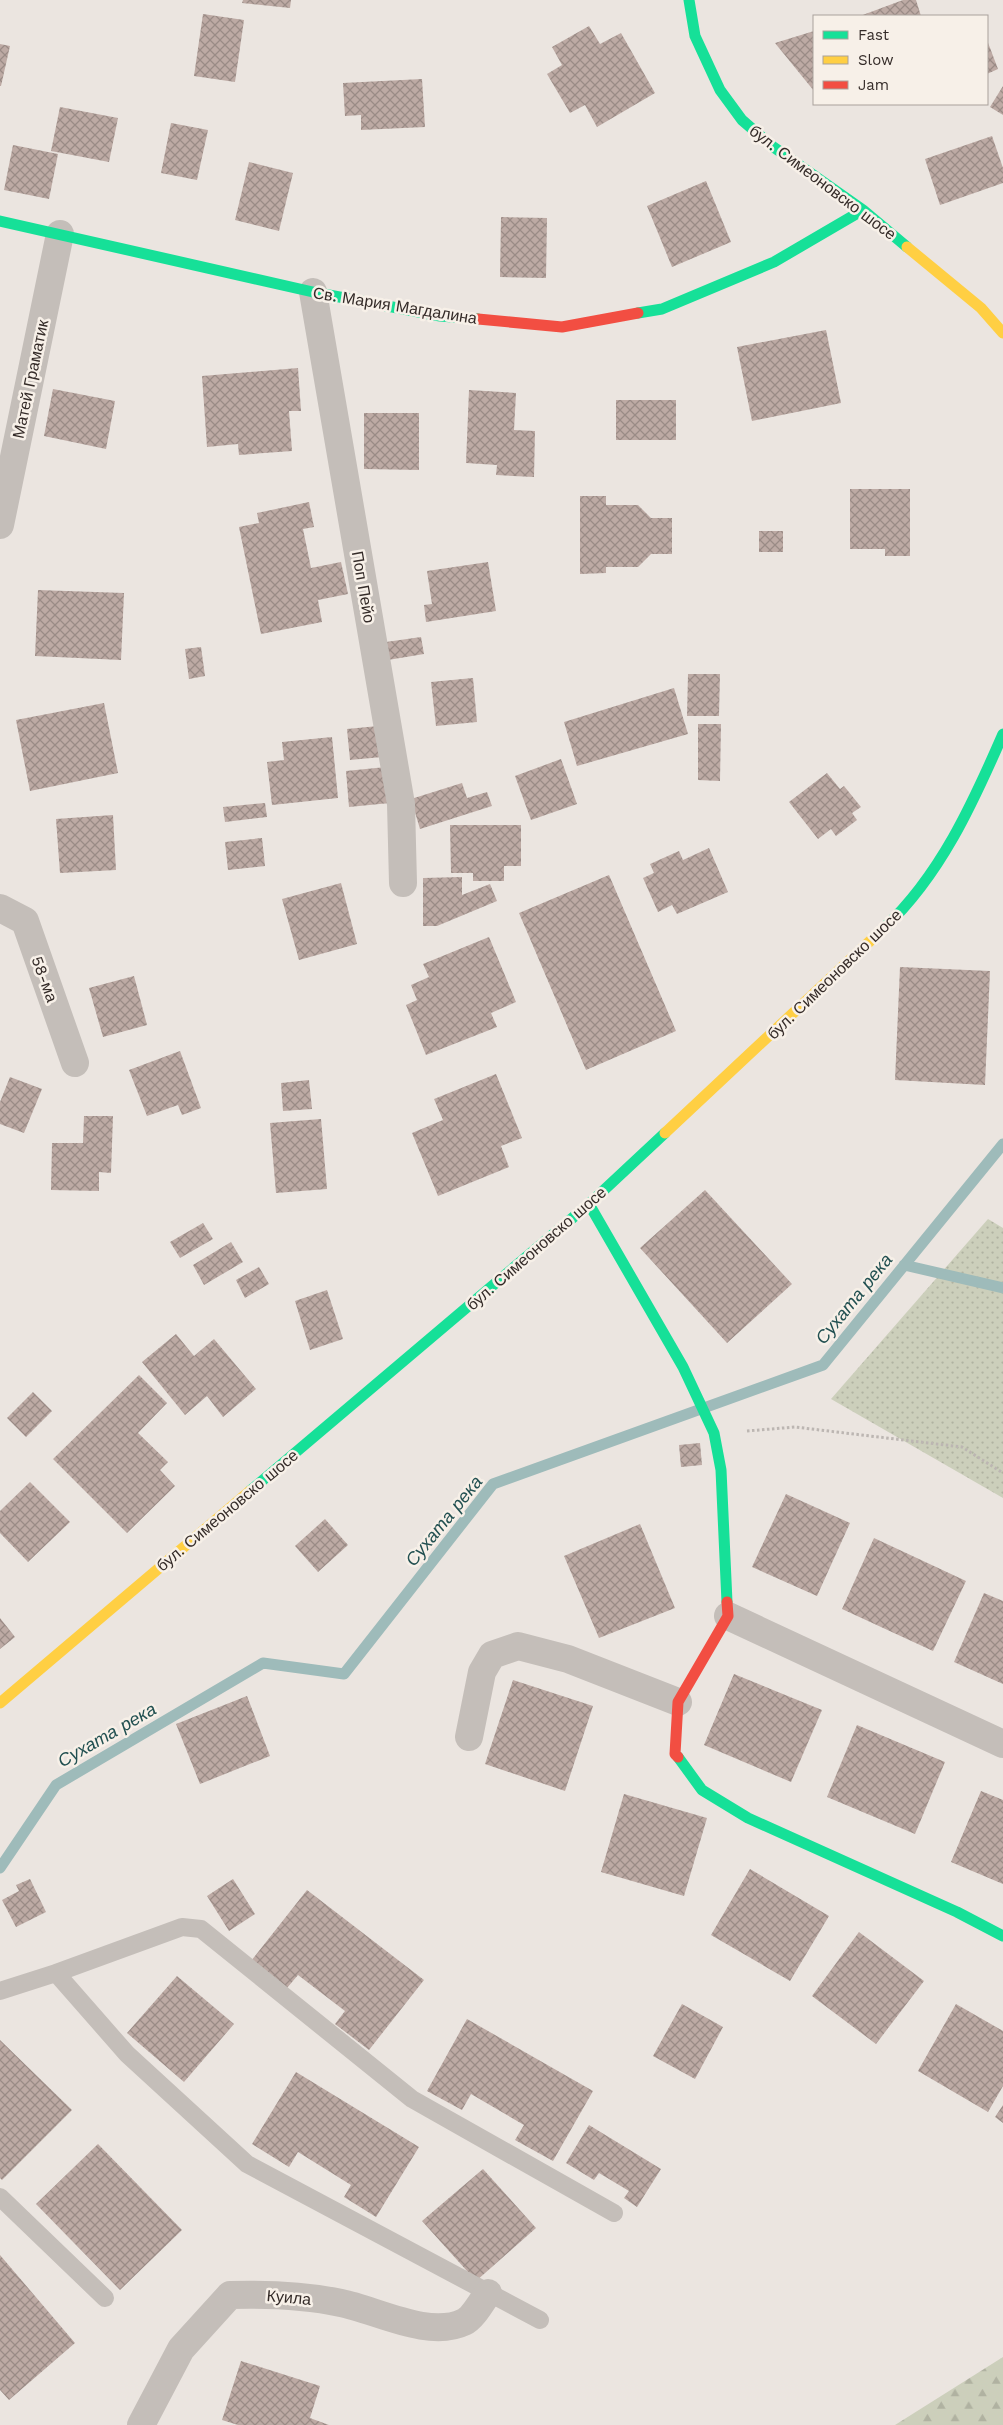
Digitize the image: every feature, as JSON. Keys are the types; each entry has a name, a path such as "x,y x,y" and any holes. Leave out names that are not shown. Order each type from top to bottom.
{"street":[{"name":"бул. Симеоновско шосе","path":"689,0 695,36 720,90 742,120 772,146 863,210 981,308 1003,333"},
{"name":"Св. Мария Магдалина","path":"0,221 313,292 440,316 562,327 662,309 774,262 863,210"},
{"name":"Матей Граматик","path":"0,524 60,234"},
{"name":"Поп Пейо","path":"313,292 401,804 403,883"},
{"name":"бул. Симеоновско шосе","path":"0,1703 589,1204 897,916 928,879 955,836 980,789 1003,734"},
{"name":"58-ма","path":"0,908 25,921 75,1063"},
{"path":"589,1204 683,1367 714,1433 721,1470 728,1616 678,1702 675,1754 702,1790 748,1818 957,1912 1003,1936"},
{"path":"728,1616 1003,1744"},
{"path":"469,1737 482,1672 492,1655 518,1646 568,1659 678,1702"},
{"name":"Куила","path":"141,2425 181,2349 230,2295 276,2294 342,2303 410,2324 442,2327 465,2322 488,2293"}],"lane":[{"path":"0,1991 56,1973 182,1927 201,1929 412,2099 614,2213"},
{"path":"56,1973 127,2054 247,2164 540,2320"},
{"path":"0,2197 105,2298"}],"path":[{"path":"714,1433 796,1427 962,1448 1003,1473"}],"green space":[{"path":"988,1219 1003,1228 1003,1498 831,1399"},
{"path":"1003,2357 1003,2425 895,2425"}],"building":[{"path":"243,0 291,0 290,8 242,3"},
{"path":"903,0 916,0 921,15 863,15"},
{"path":"203,14 244,20 235,82 194,76"},
{"path":"589,26 600,44 621,33 655,93 597,127 585,105 570,113 547,74 562,65 552,47"},
{"path":"813,31 813,90 775,43"},
{"path":"988,43 998,69 988,74"},
{"path":"0,44 10,46 1,86 0,86"},
{"path":"422,79 425,127 361,130 361,115 345,116 343,83"},
{"path":"1003,86 1003,115 990,107"},
{"path":"60,107 118,118 109,162 51,151"},
{"path":"171,123 208,130 197,180 161,173"},
{"path":"992,136 1003,168 1003,183 940,205 925,159"},
{"path":"13,145 58,154 49,199 4,190"},
{"path":"249,162 293,173 279,231 235,220"},
{"path":"706,181 731,242 672,267 647,206"},
{"path":"501,217 547,218 546,278 500,277"},
{"path":"826,330 841,403 752,421 737,347"},
{"path":"298,368 301,411 289,411 292,451 239,455 238,444 207,447 202,376"},
{"path":"53,389 115,401 106,449 44,436"},
{"path":"469,390 516,393 514,430 535,431 534,477 496,475 497,465 466,463"},
{"path":"616,400 676,400 676,440 616,440"},
{"path":"364,413 419,413 419,470 364,469"},
{"path":"850,489 910,489 910,556 885,556 885,549 850,549"},
{"path":"580,496 606,496 606,505 638,505 651,518 672,518 672,554 651,554 638,567 606,567 606,573 580,574"},
{"path":"309,502 314,527 303,529 311,568 341,562 348,594 318,600 322,622 261,634 239,527 259,523 257,513"},
{"path":"759,531 783,531 783,552 759,552"},
{"path":"488,562 496,611 426,622 424,605 432,604 427,571"},
{"path":"38,590 124,593 121,660 35,656"},
{"path":"421,637 424,654 388,660 386,642"},
{"path":"201,647 205,676 189,679 185,649"},
{"path":"688,674 720,674 719,716 687,716"},
{"path":"473,678 477,722 436,726 431,682"},
{"path":"674,688 688,734 577,766 564,722"},
{"path":"104,703 118,773 30,791 16,720"},
{"path":"698,724 721,724 720,781 698,780"},
{"path":"378,726 382,757 350,760 347,729"},
{"path":"332,737 338,798 272,805 267,762 284,760 282,742"},
{"path":"561,759 577,804 531,820 515,776"},
{"path":"386,767 390,803 349,807 346,771"},
{"path":"827,773 840,789 844,786 861,807 852,813 857,820 836,836 831,829 818,839 789,802"},
{"path":"462,783 467,798 487,792 492,806 420,829 411,799"},
{"path":"265,803 267,817 225,822 223,807"},
{"path":"113,815 116,870 60,873 56,819"},
{"path":"450,825 521,825 521,866 504,866 504,881 473,881 473,873 451,873"},
{"path":"262,838 265,866 228,870 225,842"},
{"path":"709,848 728,892 677,914 672,905 658,912 643,878 654,873 650,864 679,851 683,860"},
{"path":"609,875 676,1031 586,1070 519,913"},
{"path":"462,877 462,895 490,884 497,901 437,926 423,926 423,878"},
{"path":"341,883 357,944 299,960 282,899"},
{"path":"489,937 516,1002 491,1013 497,1027 426,1055 406,1005 417,1000 411,985 429,977 423,964"},
{"path":"900,967 990,971 985,1085 895,1080"},
{"path":"134,976 147,1025 103,1037 89,988"},
{"path":"180,1051 201,1108 182,1115 178,1105 147,1116 129,1070"},
{"path":"496,1074 522,1138 501,1146 509,1167 438,1196 412,1133 443,1120 434,1099"},
{"path":"10,1077 42,1089 24,1133 0,1124 0,1102"},
{"path":"309,1080 312,1109 283,1111 281,1083"},
{"path":"84,1116 113,1116 111,1173 99,1172 99,1191 51,1190 52,1143 83,1143"},
{"path":"321,1119 327,1189 276,1193 270,1123"},
{"path":"705,1190 792,1284 727,1343 640,1248"},
{"path":"203,1223 213,1239 180,1258 170,1242"},
{"path":"231,1242 243,1262 204,1285 193,1265"},
{"path":"259,1267 269,1284 245,1298 236,1280"},
{"path":"327,1290 343,1339 310,1350 295,1301"},
{"path":"176,1334 194,1356 214,1339 256,1389 223,1417 207,1396 185,1415 142,1362"},
{"path":"139,1375 167,1403 138,1433 168,1462 160,1470 175,1486 127,1533 53,1459"},
{"path":"33,1392 52,1411 26,1437 7,1418"},
{"path":"700,1443 702,1465 681,1467 679,1445"},
{"path":"30,1482 70,1522 28,1562 0,1533 0,1511"},
{"path":"786,1494 850,1523 817,1596 752,1567"},
{"path":"325,1519 348,1545 318,1572 295,1546"},
{"path":"640,1524 675,1608 599,1638 564,1556"},
{"path":"874,1538 966,1581 933,1651 842,1609"},
{"path":"984,1593 1003,1601 1003,1684 954,1662"},
{"path":"0,1618 15,1637 0,1649"},
{"path":"734,1674 822,1710 791,1782 704,1745"},
{"path":"513,1680 593,1706 565,1791 485,1764"},
{"path":"247,1696 270,1756 200,1784 176,1724"},
{"path":"857,1725 945,1762 915,1834 827,1797"},
{"path":"981,1791 1003,1800 1003,1884 951,1862"},
{"path":"624,1794 707,1818 684,1896 601,1872"},
{"path":"750,1869 829,1916 790,1981 711,1935"},
{"path":"30,1879 46,1912 16,1927 2,1900 19,1891 16,1885"},
{"path":"233,1879 255,1914 229,1931 207,1896"},
{"path":"307,1890 424,1980 369,2050 335,2024 345,2011 298,1975 287,1988 251,1961"},
{"path":"859,1932 924,1981 876,2044 812,1996"},
{"path":"177,1976 234,2024 184,2082 127,2033"},
{"path":"682,2004 723,2027 695,2079 653,2056"},
{"path":"956,2004 1003,2031 1003,2086 988,2112 918,2071"},
{"path":"467,2019 593,2091 553,2161 515,2140 524,2125 471,2094 462,2110 427,2091"},
{"path":"0,2040 72,2110 2,2180 0,2178"},
{"path":"296,2072 419,2147 376,2217 344,2197 351,2185 298,2152 289,2167 252,2144"},
{"path":"1003,2105 1003,2123 995,2117"},
{"path":"589,2125 661,2169 637,2207 624,2198 629,2191 599,2173 594,2180 566,2163"},
{"path":"98,2144 182,2230 120,2290 36,2204"},
{"path":"483,2169 536,2228 476,2281 422,2221"},
{"path":"0,2255 75,2343 9,2400 0,2390"},
{"path":"241,2361 320,2386 310,2418 329,2425 238,2425 222,2420"}],"waterway":[{"name":"Сухата река","path":"0,1868 56,1785 263,1663 344,1674 493,1484 823,1365 1003,1144"},
{"path":"904,1265 1003,1288"}],"traffic: fast":[{"path":"689,0 695,36 720,90 742,120 772,146 863,210 907,247"},
{"path":"638,313 662,309 774,262 863,210"},
{"path":"0,221 313,292 440,316 478,319"},
{"path":"884,928 904,908 938,862 967,812 1003,734"},
{"path":"250,1491 589,1204 665,1133"},
{"path":"589,1204 683,1367 714,1433 721,1470 727,1602"},
{"path":"678,1757 702,1790 748,1818 957,1912 1003,1936"}],"traffic: slow":[{"path":"907,247 981,308 1003,333"},
{"path":"665,1133 884,928"},
{"path":"0,1703 250,1491"}],"traffic: jam":[{"path":"478,319 562,327 638,313"},
{"path":"678,1757 675,1754 678,1702 728,1616 727,1602"}]}
